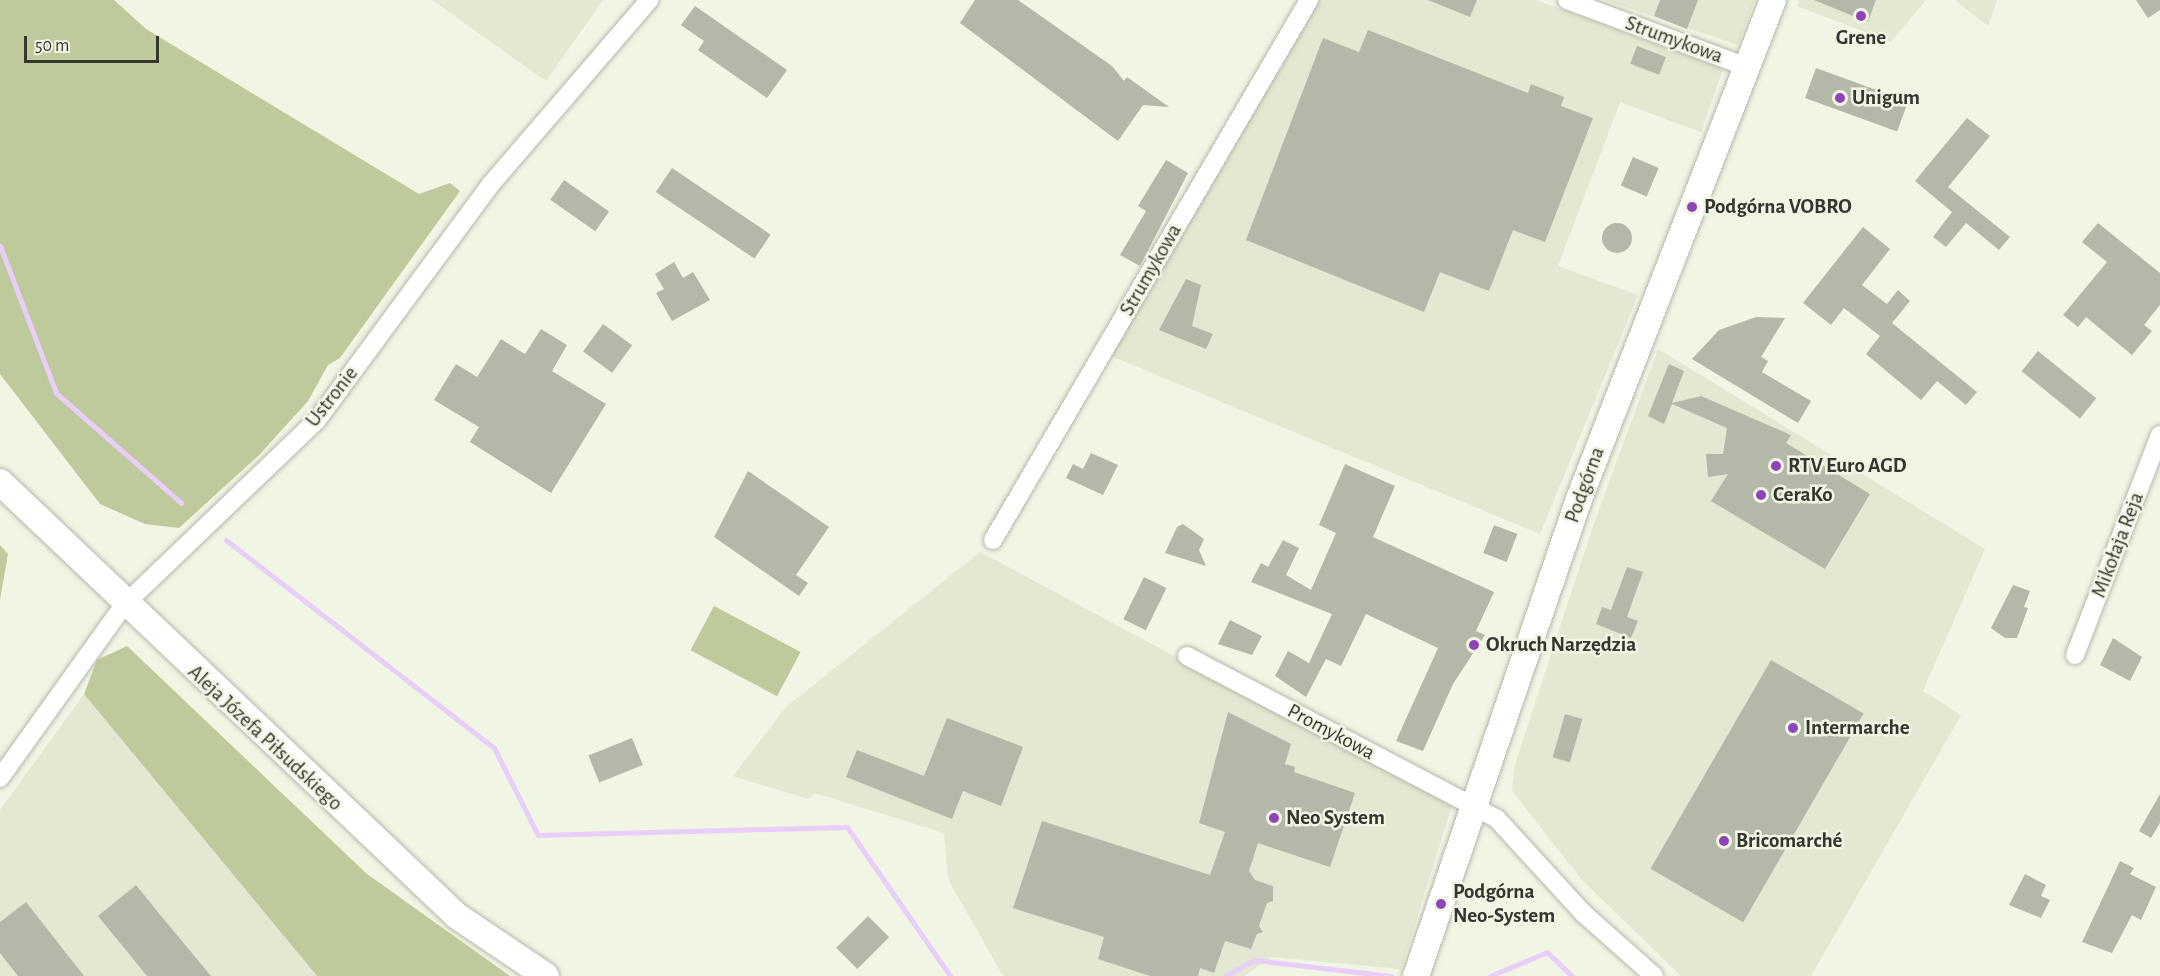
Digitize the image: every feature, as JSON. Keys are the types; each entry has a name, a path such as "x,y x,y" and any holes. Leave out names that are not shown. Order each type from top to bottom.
{"main road":[{"name":"Podgórna","path":"1416,976 1579,499 1773,0"},
{"name":"Aleja Józefa Piłsudskiego","path":"0,482 124,605 458,916 546,976"}],"street":[{"name":"Ustronie","path":"0,778 124,605 317,420 491,184 649,0"},
{"name":"Strumykowa","path":"993,540 1309,0"},
{"name":"Strumykowa","path":"1567,0 1747,67"},
{"name":"Mikołaja Reja","path":"2075,654 2160,435"},
{"name":"Promykowa","path":"1187,656 1475,808 1519,837 1583,914 1654,976"}],"shaded area":[{"path":"432,0 603,0 546,81"},
{"path":"1319,0 1536,0 1723,69 1701,132 1620,102 1558,266 1638,295 1540,534 1111,356"},
{"path":"1604,0 1755,0 1738,45"},
{"path":"1799,0 1926,0 1891,42 1797,6"},
{"path":"1955,0 1997,0 1988,26"},
{"path":"1658,349 1985,549 1923,691 1961,715 1811,976 1681,976 1582,880 1512,791 1514,768 1593,526"},
{"path":"980,552 1452,805 1401,969 1271,957 1244,976 1003,976 948,879 944,833 815,793 808,799 733,776 786,707"},
{"path":"84,694 317,976 0,976 0,810"}],"green space":[{"path":"0,0 114,0 146,29 419,194 450,183 460,191 340,358 328,365 308,401 260,454 179,528 145,524 100,504 0,374"},
{"path":"0,545 8,554 0,600"},
{"path":"714,606 801,652 777,696 691,650"},
{"path":"127,646 367,874 510,976 317,976 84,694 97,660"}],"building":[{"path":"975,0 1018,0 1112,66 1124,81 1127,77 1169,107 1143,105 1118,141 960,23"},
{"path":"1428,0 1477,0 1470,17"},
{"path":"1660,0 1698,0 1687,29 1654,16"},
{"name":"Grene","path":"1814,0 1876,0 1868,22"},
{"path":"2136,0 2160,0 2160,10 2148,18"},
{"path":"695,6 787,70 767,98 698,50 704,41 681,25"},
{"path":"1368,30 1528,93 1531,84 1564,97 1561,106 1593,118 1545,242 1513,230 1489,291 1440,272 1424,312 1246,240 1323,38 1359,52"},
{"path":"1637,46 1666,57 1659,75 1630,64"},
{"path":"1816,68 1908,102 1897,132 1805,98"},
{"path":"1967,118 1990,136 1948,187 2010,237 1999,250 1966,223 1946,247 1933,237 1952,212 1915,181"},
{"path":"1633,157 1659,168 1647,196 1621,186"},
{"path":"1166,160 1188,173 1140,266 1120,255 1146,211 1138,206"},
{"path":"672,168 771,235 754,259 656,192"},
{"path":"564,180 609,212 595,231 550,200"},
{"path":"1617,223 1628,227 1632,238 1628,249 1617,253 1606,249 1602,238 1606,227"},
{"path":"2098,223 2160,273 2160,305 2144,325 2152,331 2132,355 2086,317 2078,327 2063,315 2107,262 2082,242"},
{"path":"1863,227 1890,249 1862,285 1887,304 1898,290 1910,301 1892,323 1977,392 1966,405 1937,381 1921,400 1866,354 1880,336 1844,308 1831,325 1803,303"},
{"path":"674,262 683,278 693,272 710,300 672,321 656,293 664,289 655,274"},
{"path":"1186,279 1201,285 1192,326 1213,334 1206,349 1159,330"},
{"path":"1756,317 1785,318 1761,357 1768,361 1762,372 1811,401 1798,423 1692,359 1719,330"},
{"path":"603,324 632,345 612,373 583,352"},
{"path":"541,329 567,345 552,371 606,404 551,493 470,442 479,427 434,400 456,364 477,377 501,339 525,354"},
{"path":"2038,351 2096,398 2080,418 2022,371"},
{"path":"1669,364 1684,371 1672,403 1701,396 1791,435 1786,443 1870,494 1825,569 1711,501 1728,474 1708,477 1706,454 1723,454 1727,428 1672,404 1664,424 1648,416"},
{"path":"1091,453 1118,465 1103,495 1066,478 1073,464 1083,469"},
{"path":"1345,464 1395,486 1373,537 1494,592 1476,631 1485,635 1453,684 1423,751 1396,741 1438,648 1366,614 1341,666 1326,659 1306,697 1275,676 1288,651 1309,663 1332,614 1251,582 1261,563 1268,567 1283,540 1299,548 1286,575 1311,590 1336,533 1319,525"},
{"path":"748,471 829,527 796,575 808,583 799,596 714,537"},
{"path":"1183,524 1204,539 1199,550 1206,566 1165,553 1177,527"},
{"path":"1494,525 1517,534 1507,562 1483,553"},
{"path":"1627,567 1643,572 1627,617 1638,621 1631,638 1596,624 1602,607 1611,610"},
{"path":"1144,577 1166,588 1146,630 1123,619"},
{"path":"2013,585 2030,591 2024,607 2028,608 2017,638 2005,638 1991,628"},
{"path":"1230,620 1262,636 1252,655 1218,644"},
{"path":"2113,638 2142,657 2130,681 2100,665"},
{"path":"1771,660 1864,713 1743,922 1650,869"},
{"path":"1228,712 1291,744 1285,764 1295,767 1294,772 1355,793 1330,867 1258,843 1249,871 1255,880 1273,886 1273,901 1267,903 1259,926 1263,932 1257,934 1251,949 1225,941 1214,973 1200,968 1198,976 1150,976 1098,959 1104,937 1013,908 1042,821 1210,875 1225,832 1199,823"},
{"path":"1565,714 1582,719 1570,762 1553,757"},
{"path":"947,718 1023,747 1001,806 963,791 952,819 846,777 857,750 924,776"},
{"path":"632,738 643,765 599,782 588,756"},
{"path":"2160,794 2160,823 2151,838 2139,831"},
{"path":"2120,861 2134,868 2130,874 2156,887 2141,920 2132,915 2112,953 2082,942"},
{"path":"2025,874 2046,885 2041,896 2050,900 2041,918 2009,905"},
{"path":"136,885 211,976 147,976 98,916"},
{"path":"26,902 84,976 18,976 0,953 0,922"},
{"path":"868,916 889,937 857,969 836,948"}],"waterway":[{"path":"0,246 56,393 181,503"},
{"path":"226,540 494,748 538,835 847,827 950,976"},
{"path":"1490,976 1547,952 1572,976"},
{"path":"1225,976 1254,960 1391,976"}],"place":[{"name":"Grene","path":"1861,16"},
{"name":"Unigum","path":"1840,98"},
{"name":"Podgórna VOBRO","path":"1692,207"},
{"name":"RTV Euro AGD","path":"1776,466"},
{"name":"CeraKo","path":"1761,495"},
{"name":"Okruch Narzędzia","path":"1474,645"},
{"name":"Intermarche","path":"1793,728"},
{"name":"Neo System","path":"1274,818"},
{"name":"Bricomarché","path":"1724,841"},
{"name":"Podgórna Neo-System","path":"1441,904"}]}
